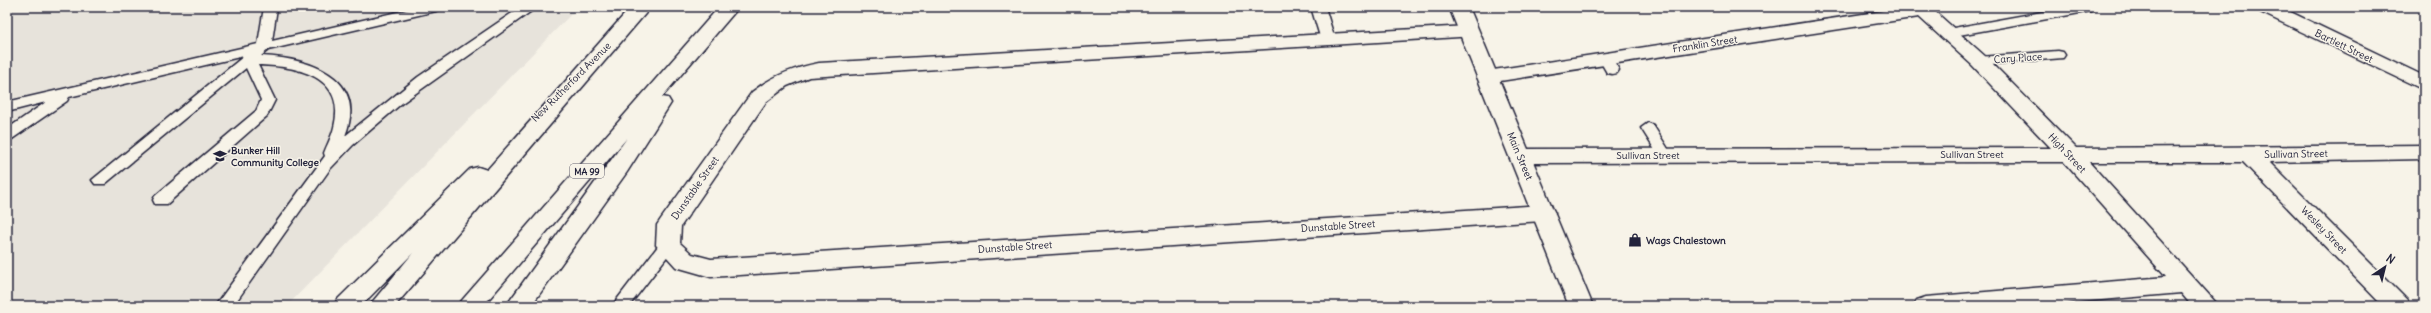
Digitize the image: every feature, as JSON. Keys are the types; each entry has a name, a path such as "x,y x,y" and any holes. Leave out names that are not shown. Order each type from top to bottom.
{"street":[{"path":"613,39 641,7"},
{"name":"MA 99","path":"469,306 729,7"},
{"name":"Main Street","path":"1459,7 1581,306"},
{"name":"Bartlett Street","path":"2265,7 2424,84"},
{"name":"High Street","path":"1921,9 1979,61 2069,154 2207,306"},
{"name":"Franklin Street","path":"1487,77 1609,64 1921,9"},
{"name":"Dunstable Street","path":"1468,32 819,69 792,74 774,83 759,97 668,225 668,245 684,260 711,268 1543,213"},
{"path":"518,306 619,167 705,35"},
{"name":"New Rutherford Avenue","path":"346,306 613,39"},
{"name":"New Rutherford Avenue","path":"381,306 613,39"},
{"name":"Sullivan Street","path":"1521,156 2249,154 2424,152"},
{"name":"Wesley Street","path":"2249,154 2398,306"},
{"path":"1926,306 2186,284"}],"lane":[{"path":"7,107 436,7"},
{"path":"325,165 352,136 384,111 530,7"},
{"path":"1318,7 1328,40"},
{"path":"1948,33 2092,7"},
{"path":"100,180 266,46 270,8"},
{"name":"Cary Place","path":"1979,61 2058,55"},
{"path":"161,200 262,113 268,100 249,60"},
{"path":"199,62 249,60 289,63 308,68 326,76 337,88 344,106 344,117 335,146 325,165 241,284 223,306"},
{"path":"7,136 68,93"},
{"path":"1648,128 1665,155"},
{"path":"620,306 668,245"}],"shaded area":[{"name":"Bunker Hill Community College","path":"7,7 578,7 287,306 7,306"}],"place":[{"name":"Bunker Hill Community College","path":"220,156"},
{"name":"Wags Chalestown","path":"1635,240"}]}
